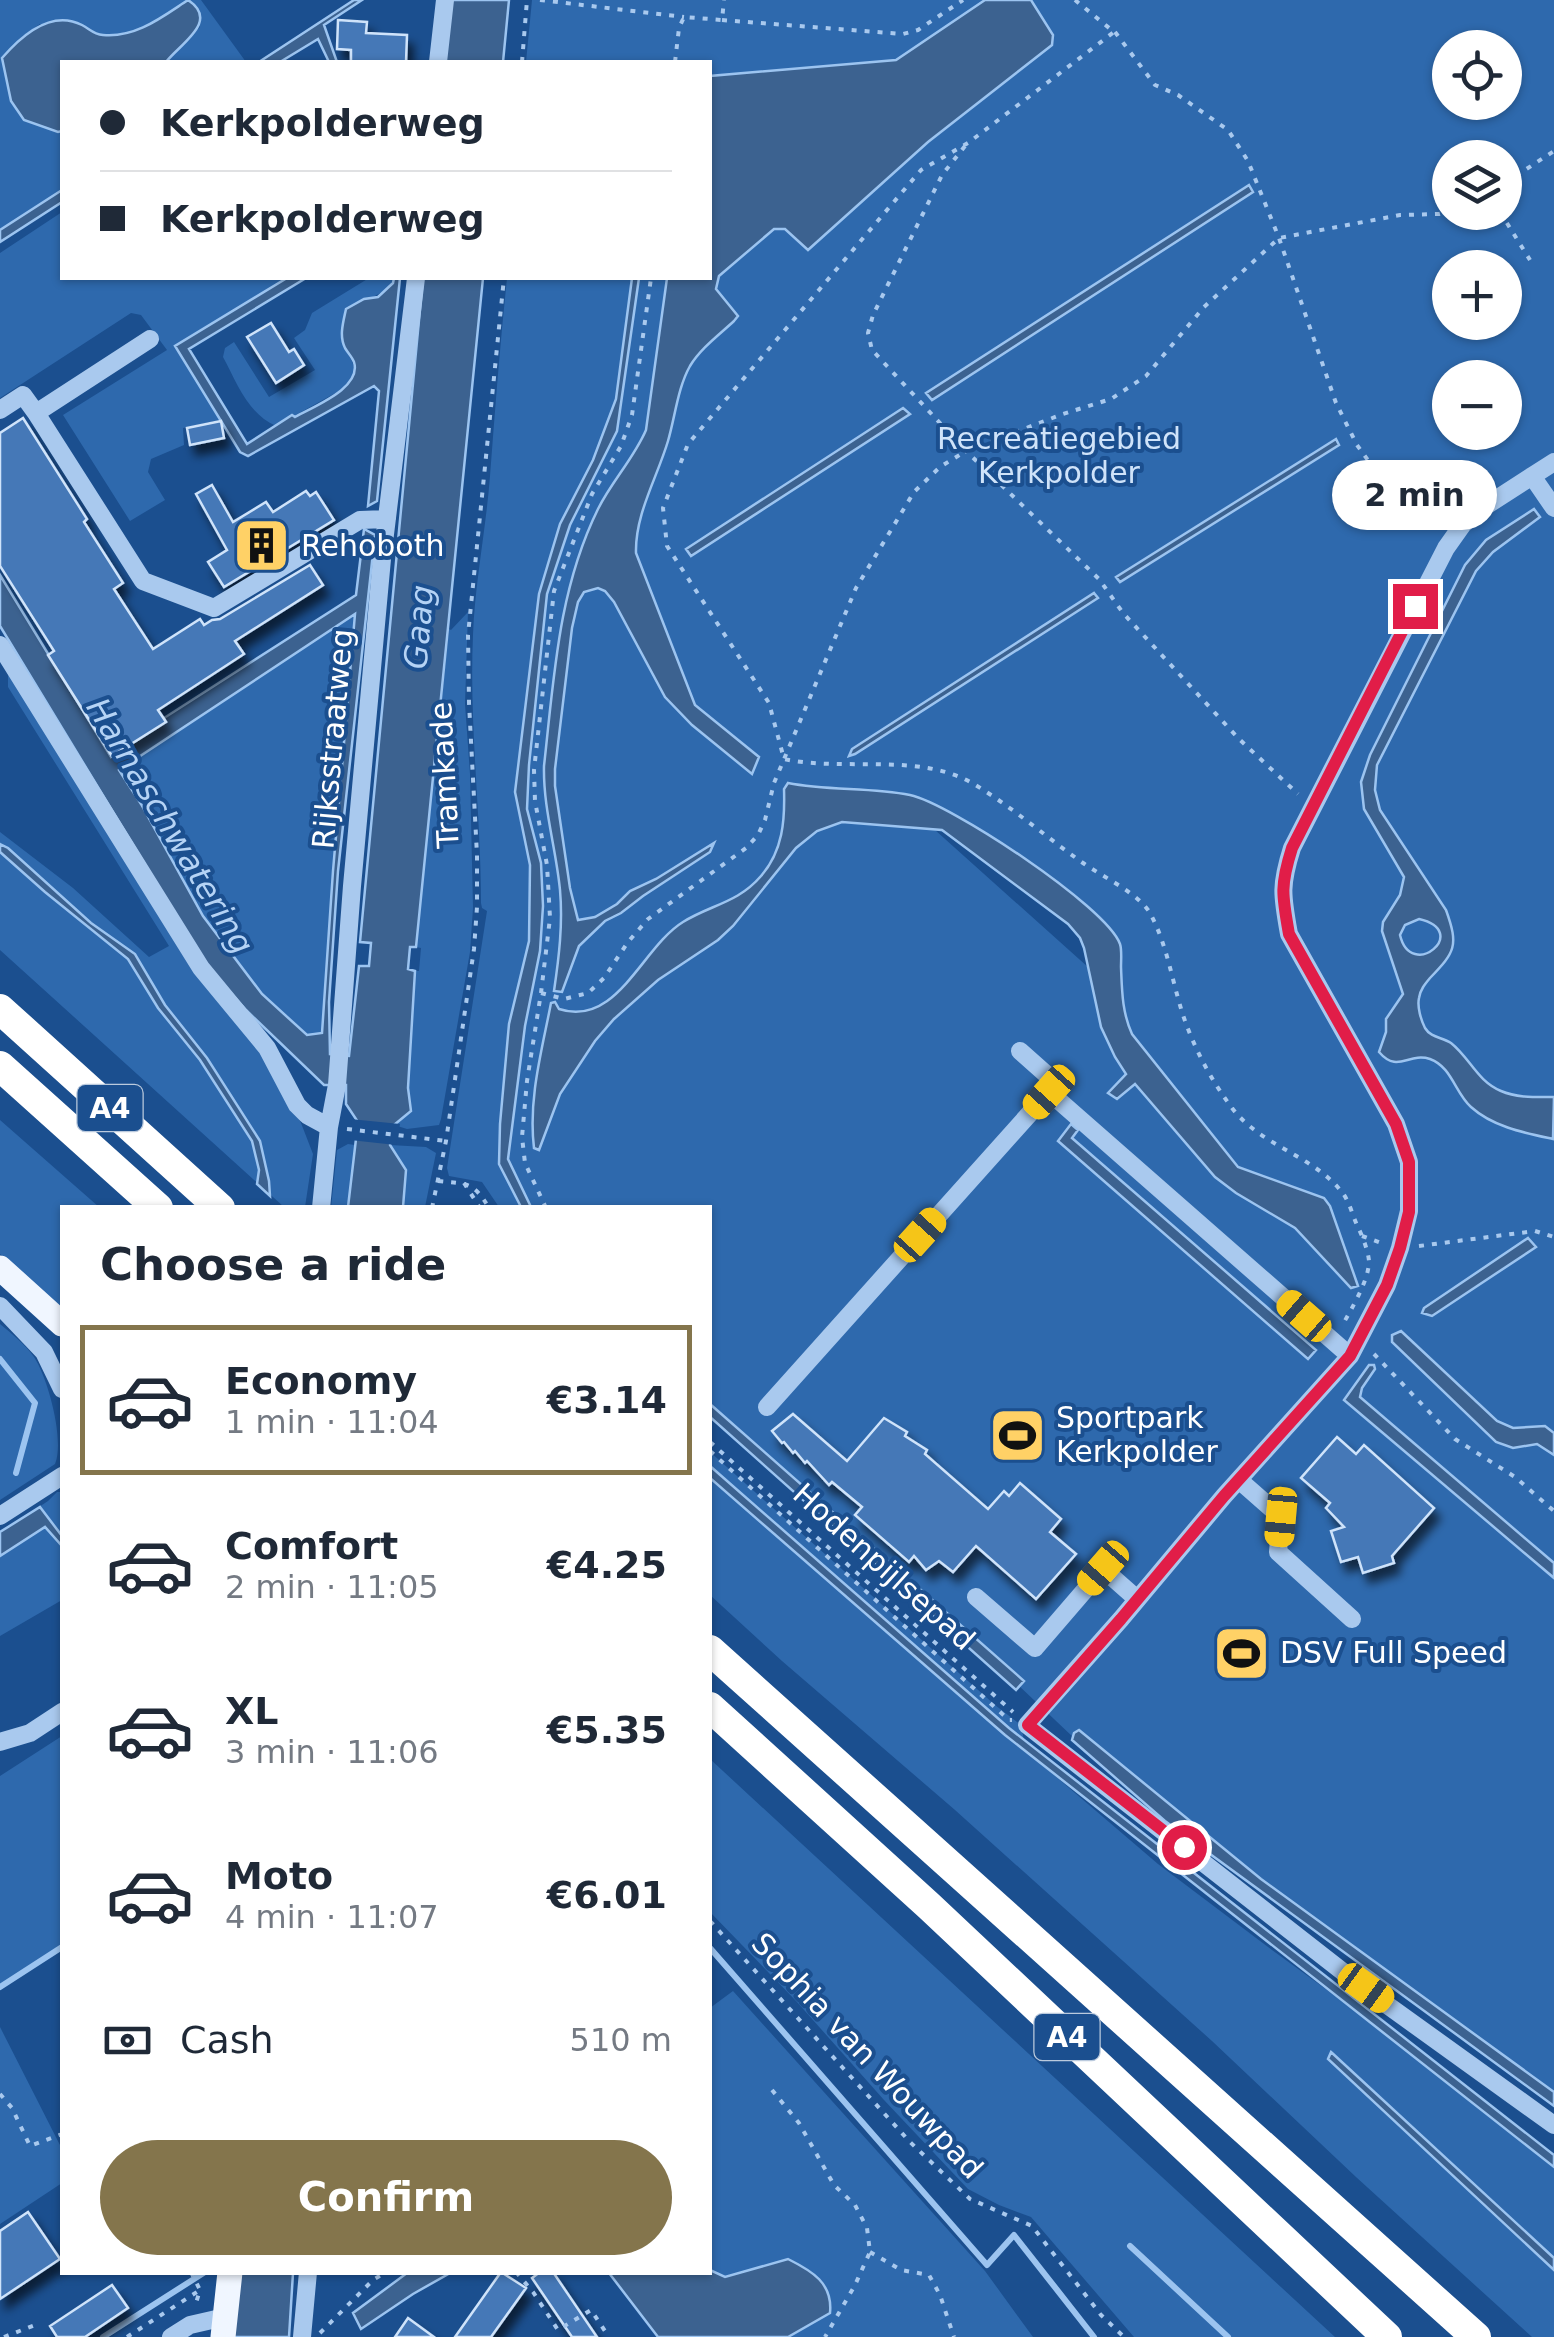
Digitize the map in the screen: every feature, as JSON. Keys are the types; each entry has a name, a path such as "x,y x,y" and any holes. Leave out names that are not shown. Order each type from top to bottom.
{"highway":[{"name":"A4","path":"0,1010 217,1205"},
{"name":"A4","path":"0,1066 155,1205"},
{"name":"A4","path":"712,1652 1476,2337"},
{"name":"A4","path":"712,1709 930,1906 1387,2337"}],"main road":[{"path":"0,1268 60,1322"},
{"path":"224,2327 230,2275"}],"street":[{"path":"438,60 445,0"},
{"name":"Rijksstraatweg","path":"323,1205 339,1128 337,1085 352,886 387,518 416,280"},
{"path":"36,413 150,338"},
{"path":"0,410 24,395 143,581 214,608 360,520 387,518"},
{"path":"1554,462 1463,524 1446,548 1292,848 1282,879 1289,934 1396,1124 1409,1162 1409,1212 1387,1285 1354,1349 1028,1725 1366,1988 1554,2125"},
{"path":"1532,476 1554,508"},
{"path":"0,645 201,968 267,1048 296,1106 307,1115 339,1128"},
{"path":"766,1407 1056,1084 1020,1051"},
{"path":"1049,1092 1333,1341 1354,1349"},
{"path":"0,1306 44,1352 60,1385"},
{"path":"0,1516 60,1477"},
{"path":"1238,1480 1281,1517 1278,1552 1352,1619"},
{"path":"976,1596 1035,1648 1103,1568 1137,1600"},
{"path":"0,1742 30,1734 60,1713"},
{"path":"302,2337 308,2275"},
{"path":"170,2337 190,2325 224,2327"}],"path":[{"path":"522,60 527,0"},
{"path":"540,0 684,18 903,34 918,30 963,0"},
{"path":"722,20 724,0"},
{"path":"1075,0 1114,32 1155,85 1178,95 1228,130 1248,161 1336,402 1357,445 1398,502 1446,548"},
{"path":"675,60 684,18"},
{"path":"784,760 769,703 667,546 664,508 688,444 921,170 968,143 1114,32"},
{"path":"968,143 942,175 872,315 868,333 872,350 966,452 1099,579 1123,613 1239,740 1314,806"},
{"path":"1522,172 1554,151"},
{"path":"541,993 564,999 588,992 604,978 648,919 746,848 758,835 774,783 856,588 914,492 940,468 966,452 1112,399 1146,376 1204,307 1279,238 1400,215 1432,214"},
{"path":"1511,230 1530,260"},
{"name":"Tramkade","path":"433,1205 474,949 477,856 468,635 504,280"},
{"path":"545,1205 525,1162 522,1137 526,1081 550,918 534,770 554,591 592,494 621,446 632,415 651,280"},
{"path":"784,760 806,764 890,764 929,769 968,781 1148,910 1206,1070 1235,1112 1260,1134 1324,1173 1344,1194 1369,1262 1357,1298 1333,1341"},
{"path":"339,1128 446,1140"},
{"path":"438,1181 478,1190 487,1205"},
{"path":"464,1184 478,1205"},
{"path":"1400,1248 1536,1231 1554,1237"},
{"path":"1354,1349 1375,1355 1455,1440 1516,1477 1554,1510"},
{"name":"Hodenpijlsepad","path":"712,1444 1024,1722 1009,1720 712,1454"},
{"name":"Sophia van Wouwpad","path":"712,1924 910,2142 970,2199 1032,2226 1101,2315 1124,2337"},
{"path":"772,2090 800,2123 834,2185 855,2205 867,2228 870,2252 825,2337"},
{"path":"0,2094 12,2108 30,2146 60,2135"},
{"path":"870,2252 902,2270 929,2274 954,2337"},
{"path":"193,2275 198,2284"},
{"path":"316,2337 381,2275"},
{"path":"519,2275 558,2330 591,2310 609,2337"},
{"path":"127,2337 200,2290"},
{"path":"4,2337 34,2326"}],"green space":[{"path":"0,0 188,0 151,24 122,34 108,36 82,25 40,24 2,58 6,80 24,119 60,132 60,202 0,241"},
{"path":"189,0 201,0 245,60 168,60 200,27"},
{"name":"Recreatiegebied Kerkpolder","path":"532,0 1554,0 1554,2093 1139,1793 712,1410 712,1205 498,1205 482,1182 449,1176 447,1168 487,911 481,903 473,702 476,595 507,280 712,280 712,60 526,60","holes":["935,830 947,833 1068,924 1080,938 1089,968"]},
{"path":"60,213 60,280 284,280 175,346 220,420 183,428 184,445 151,459 148,472 165,500 130,521 63,415 167,350 141,315 131,313 0,398 0,253"},
{"path":"366,280 394,280 382,292 346,310 342,338 354,367 348,386 276,426 251,406 223,357 225,348 234,342 269,397 315,370 294,338 305,330 312,313"},
{"path":"468,612 465,704 473,908 470,952 439,1125 407,1129 394,1125 411,1111 408,1088 415,971 419,971 421,948 416,947 449,629"},
{"path":"356,613 322,1033 307,1035 262,994 203,916 119,770"},
{"path":"8,675 17,679 263,1051 313,1154 305,1205 282,1205 0,950 0,832 73,888 149,957 169,946 8,687"},
{"path":"0,1120 97,1205 60,1205 60,1307 0,1254"},
{"path":"355,1145 348,1205 331,1205 337,1150"},
{"path":"390,1145 426,1147 436,1153 425,1205 403,1205 406,1170"},
{"path":"0,1324 27,1348 39,1367 54,1410 58,1454 55,1464 0,1500"},
{"path":"712,1454 1021,1725 1025,1746 1033,1757 1158,1864 1554,2155 1554,2337 1532,2337 1212,2041 712,1597"},
{"path":"60,1492 60,1601 0,1636 0,1533"},
{"path":"60,1737 60,1949 0,1990 0,1776"},
{"path":"712,1761 1335,2337 1134,2337 1031,2217 968,2189 712,1914"},
{"path":"733,1991 985,2271 1033,2337 788,2337 830,2313 712,2271 712,2007"},
{"path":"0,2027 60,2145 60,2184 0,2224"}],"water":[{"path":"188,0 200,16 195,32 168,60 60,60 60,132 24,120 11,101 2,58 38,27 59,20 70,21 100,34 115,35 148,25"},
{"path":"354,0 362,0 324,25 336,60 328,60 318,39 283,60 262,60"},
{"path":"451,0 509,0 503,60 444,60"},
{"path":"985,0 1031,0 1053,35 1052,45 928,142 808,250 785,229 774,229 719,276 716,289 738,316 699,353 686,374 668,441 643,510 636,553 695,705 759,757 752,774 692,725 665,697 614,602 598,588 584,592 572,628 555,769 570,888 578,920 595,917 630,891 714,843 710,852 605,921 579,946 562,992 554,991 561,903 544,766 560,635 585,540 604,499 646,430 667,280 712,280 712,76 896,60"},
{"path":"1249,185 1253,192 932,400 926,393"},
{"path":"60,191 60,203 0,242 0,230"},
{"path":"284,280 303,280 189,349 247,444 344,388 355,371 342,339 346,309 364,299 378,297 394,280 400,280 377,501 368,506 379,391 374,386 248,456 240,452 175,346"},
{"name":"Gaag","path":"423,280 483,280 416,947 410,947 408,969 415,971 408,1088 411,1111 394,1125 390,1145 406,1170 403,1205 348,1205 358,1122 346,1104 346,1085 324,1085 246,1010 206,965 0,626 0,575 111,757 165,722 164,718 356,595 364,529 375,535 338,871 329,1002 330,1054 349,1056 359,966 369,966 371,943 360,942","holes":["355,614 322,1033 307,1035 262,994 203,916 119,770"]},
{"path":"632,280 639,280 617,431 570,525 547,594 527,809 541,863 540,951 525,1026 508,1159 530,1205 520,1205 499,1164 509,1024 529,941 530,865 515,792 539,594 560,524 593,460 616,399"},
{"path":"903,408 910,414 691,556 686,549"},
{"path":"1336,439 1339,445 1120,582 1116,577"},
{"path":"1534,509 1540,517 1493,552 1476,571 1377,765 1375,790 1380,810 1446,910 1452,932 1449,955 1420,995 1419,1009 1425,1028 1451,1043 1493,1087 1514,1095 1554,1097 1553,1139 1489,1120 1466,1101 1443,1068 1430,1059 1398,1062 1379,1052 1386,1019 1403,994 1382,931 1383,922 1400,895 1404,877 1364,809 1361,782 1370,755 1465,565 1486,540","holes":["1419,919 1434,925 1440,933 1434,949 1415,954 1406,948 1400,935 1405,925"]},
{"path":"1094,593 1098,598 849,756 852,749"},
{"path":"788,783 910,795 930,802 1024,858 1087,906 1120,944 1123,1001 1132,1034 1238,1167 1324,1198 1358,1286 1351,1288 1295,1228 1215,1177 1135,1084 1117,1099 1108,1093 1126,1074 1101,1027 1080,938 1068,924 942,830 842,822 817,831 796,848 718,940 658,980 614,1019 560,1094 539,1150 534,1148 534,1093 551,1003 555,1002 559,1009 579,1012 597,1007 613,996 683,922 752,885 778,846 784,789"},
{"path":"0,844 91,923 135,954 165,1005 207,1058 260,1141 270,1196 257,1184 259,1170 252,1141 128,959 0,852"},
{"path":"1071,1124 1078,1130 1072,1138 1316,1350 1308,1359 1058,1141"},
{"path":"1528,1238 1536,1247 1432,1316 1422,1313 1424,1308"},
{"path":"1401,1331 1497,1421 1513,1428 1545,1426 1554,1433 1554,1455 1537,1444 1513,1448 1496,1442 1392,1342 1392,1335"},
{"path":"1369,1365 1375,1369 1360,1397 1554,1563 1554,1578 1344,1400"},
{"path":"712,1406 1024,1681 1016,1690 712,1419"},
{"path":"712,1468 1009,1728 1554,2155 1554,2167 1005,1735 712,1480"},
{"path":"40,1507 60,1533 60,1544 45,1527 0,1556 0,1532"},
{"path":"1079,1730 1261,1879 1554,2092 1554,2106 1165,1821 1072,1740"},
{"path":"1331,2052 1554,2258 1554,2270 1328,2059"},
{"path":"788,2259 819,2279 828,2294 830,2313 788,2337 658,2337 611,2275 712,2275 712,2271 725,2277"},
{"path":"239,2275 293,2275 289,2337 233,2337"},
{"path":"404,2275 446,2275 361,2329 353,2313"}],"pier":[{"path":"350,1119 400,1124 396,1145 350,1140"}],"building":[{"path":"338,20 367,22 366,33 407,35 406,60 351,60 351,50 337,49"},
{"path":"271,323 289,352 294,349 304,365 276,383 247,337"},
{"path":"23,418 87,519 84,522 123,583 114,589 153,649 200,619 204,625 220,619 310,565 323,585 235,641 244,654 158,710 166,722 112,756 48,655 54,651 0,566 0,433"},
{"path":"221,421 224,438 190,445 187,428"},
{"name":"Rehoboth","path":"212,485 233,522 266,502 273,512 306,491 310,496 316,492 334,520 224,587 208,562 227,550 196,494"},
{"path":"793,1414 847,1461 884,1418 907,1432 905,1436 927,1450 925,1454 988,1509 1004,1491 1009,1496 1020,1483 1061,1519 1050,1532 1076,1554 1036,1599 976,1546 953,1572 939,1561 926,1570 914,1556 909,1562 855,1515 862,1507 832,1482 829,1485 772,1431"},
{"path":"1337,1437 1356,1454 1364,1445 1434,1508 1392,1556 1394,1563 1363,1573 1358,1557 1341,1562 1331,1531 1344,1527 1326,1508 1330,1503 1301,1478"},
{"path":"28,2212 60,2259 0,2299 0,2231"},
{"path":"499,2275 526,2288 491,2337 455,2337"},
{"path":"555,2275 597,2337 572,2337 532,2278"},
{"path":"112,2285 128,2308 85,2337 57,2337 50,2326"},
{"path":"408,2318 434,2337 395,2337"}],"waterway":[{"path":"0,1359 35,1403 16,1473"},
{"path":"0,1987 60,1948"},
{"path":"712,1950 987,2265 1014,2235 1094,2337"},
{"path":"1130,2246 1228,2337"},
{"path":"103,2337 200,2275"}],"place":[{"name":"Rehoboth","path":"262,546"},
{"name":"Sportpark Kerkpolder","path":"1017,1435"},
{"name":"DSV Full Speed","path":"1241,1653"}],"route":[{"path":"1184,1847 1028,1725 1350,1356 1387,1285 1400,1248 1409,1212 1409,1162 1396,1124 1289,934 1282,879 1292,848 1415,606"}],"water label":[{"name":"Harnaschwatering","path":"170,826"}]}
